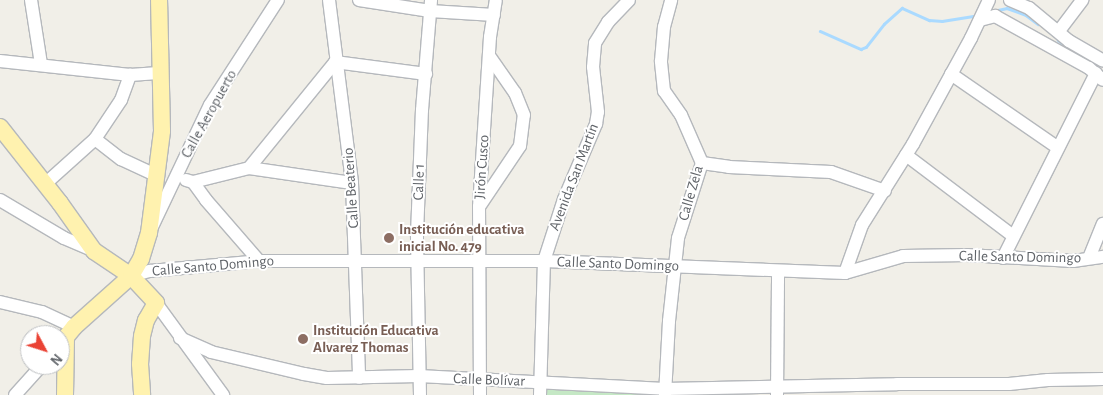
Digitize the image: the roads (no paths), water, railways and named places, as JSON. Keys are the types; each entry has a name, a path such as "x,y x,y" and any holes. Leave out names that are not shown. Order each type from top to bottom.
{"main road":[{"path":"70,333 131,276 141,259 149,233 162,131 160,0"},
{"path":"0,128 45,184 94,251 112,265 131,276 156,303 146,320 142,336 140,364 142,395"},
{"path":"65,395 66,375"}],"street":[{"path":"31,0 41,64"},
{"name":"Calle Aeropuerto","path":"149,233 210,104 278,0"},
{"name":"Calle Beaterio","path":"329,0 352,184 359,378"},
{"path":"358,0 431,5 494,15"},
{"name":"Jirón Cusco","path":"480,395 479,207 496,0"},
{"name":"Avenida San Martín","path":"540,395 544,261 564,198 596,124 598,112 593,67 596,43 608,22 629,0"},
{"name":"Calle Zela","path":"665,392 673,267 678,238 702,163 681,114 664,92 661,61 664,27 671,0"},
{"path":"1010,0 1029,8 1069,41 1103,61"},
{"path":"1059,31 1082,0"},
{"path":"845,273 862,225 906,155 988,2"},
{"name":"Calle 1","path":"420,395 417,261 422,110 431,5"},
{"path":"980,19 995,16 1100,77 1057,147 1003,258"},
{"path":"479,207 520,146 524,115 515,94 490,57"},
{"path":"0,61 130,75 162,73"},
{"path":"250,168 336,62 426,74"},
{"path":"951,74 1057,147"},
{"path":"45,184 95,139 121,100 130,75"},
{"path":"95,139 121,160 155,175"},
{"path":"906,155 1013,236"},
{"path":"702,163 729,167 831,172 885,191"},
{"path":"176,177 193,182 250,168 352,184"},
{"path":"193,182 206,200 259,261"},
{"path":"0,200 64,238 94,251"},
{"path":"1089,258 1103,224"},
{"name":"Calle Santo Domingo","path":"131,276 150,271 259,261 544,261 778,272 845,273 903,256 967,255 1073,261 1103,257"},
{"path":"777,391 778,272"},
{"path":"0,302 42,312 56,325"},
{"path":"156,303 223,395"},
{"name":"Calle Bolívar","path":"180,338 211,352 327,378 419,376 540,382 665,392 777,391 897,384 1009,384 1048,380 1103,379"},
{"path":"16,395 33,375"}],"waterway":[{"path":"820,31 861,49 866,47 884,24 902,8 929,20 942,21 978,15"},
{"path":"993,11 1007,8 1026,15 1038,24"},
{"path":"1058,40 1073,52"}],"place":[{"name":"Institución educativa inicial No. 479","path":"389,238"},
{"name":"Institución Educativa Alvarez Thomas","path":"303,339"}]}
